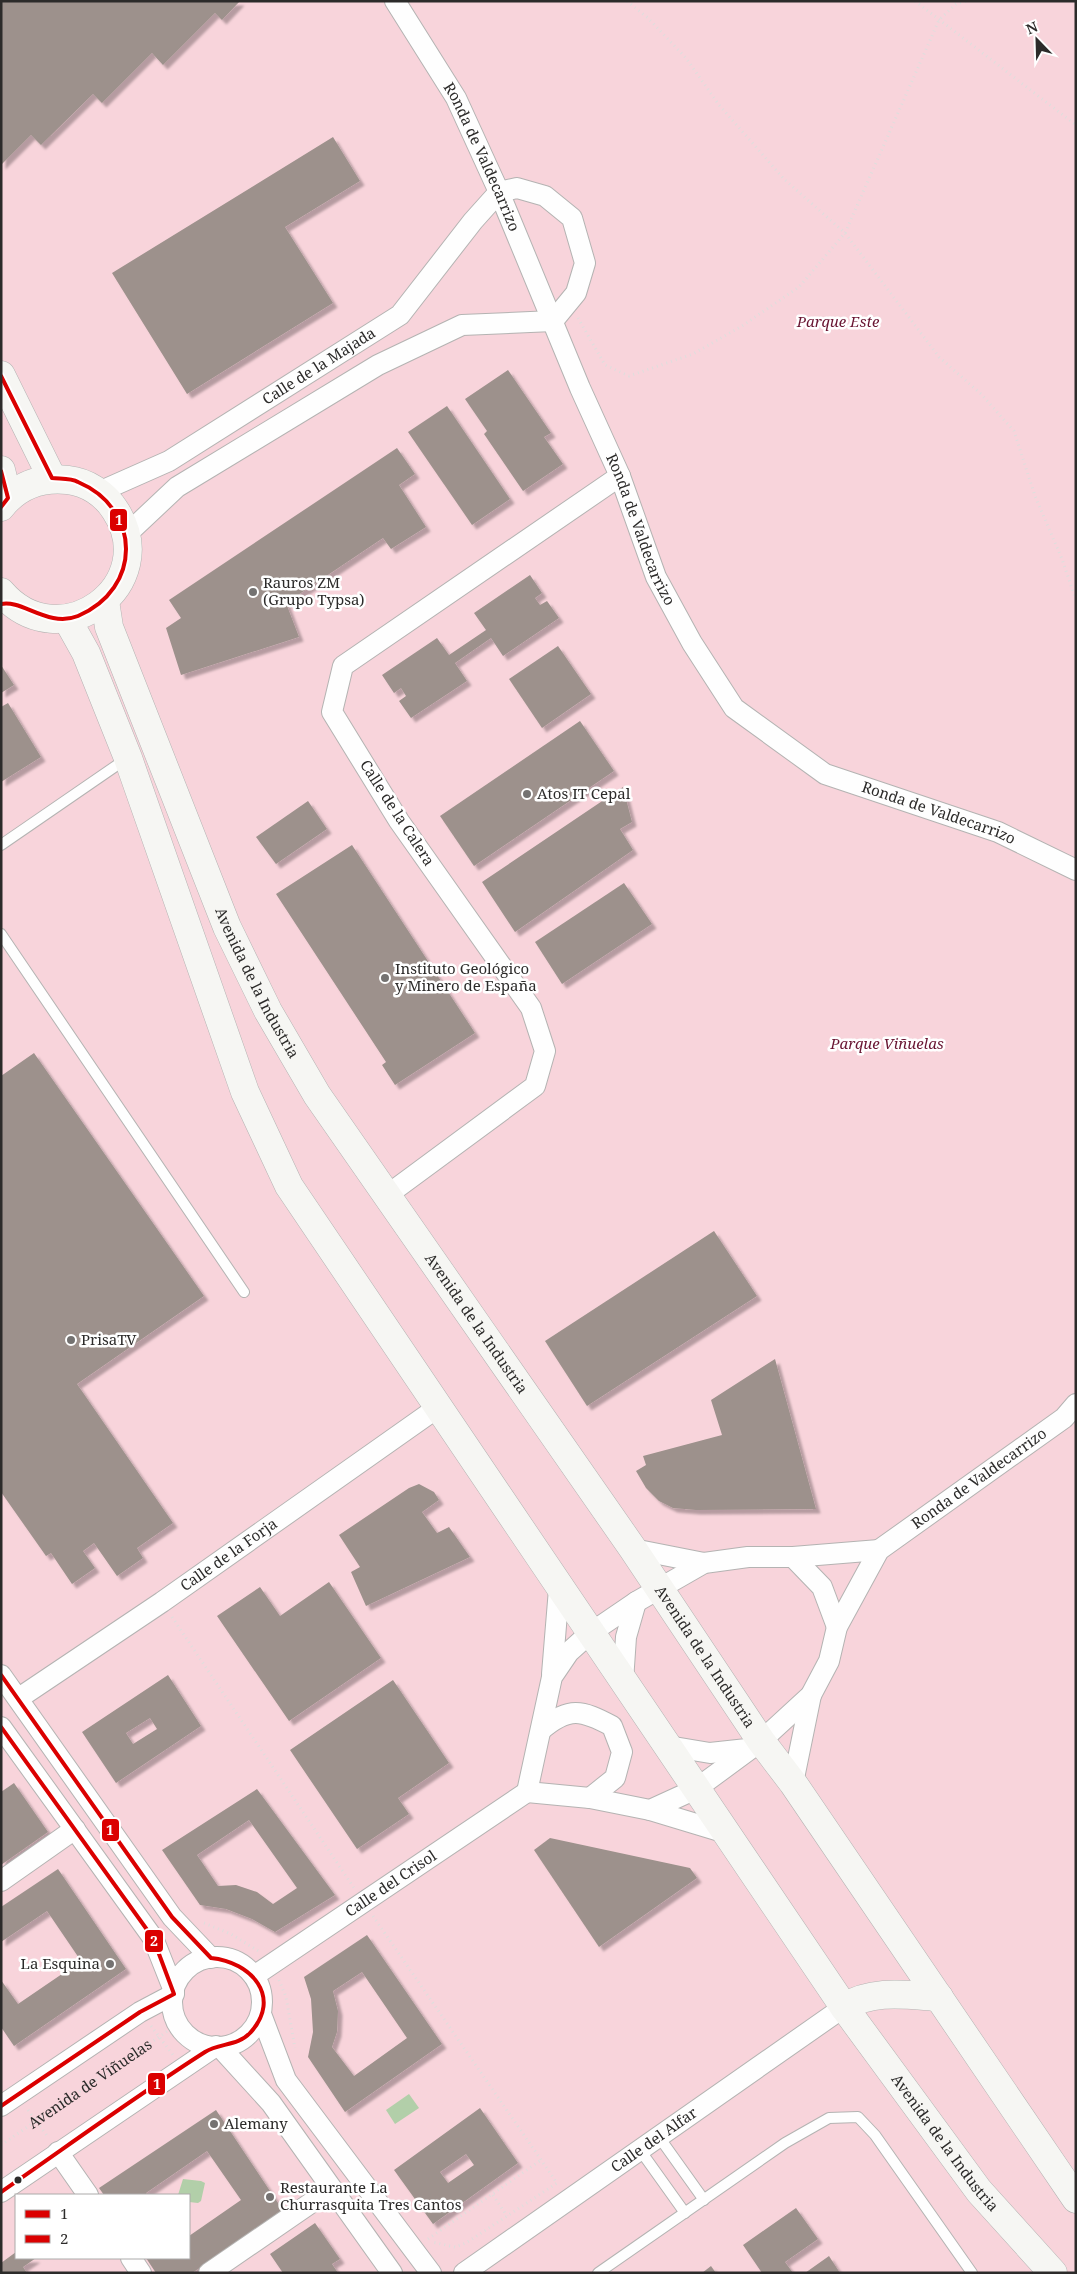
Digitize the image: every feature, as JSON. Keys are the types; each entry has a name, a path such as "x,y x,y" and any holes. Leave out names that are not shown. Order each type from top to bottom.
{"street":[{"name":"Ronda de Valdecarrizo","path":"395,1 456,98 499,192 580,388 620,476 656,577 692,643 734,708 825,774 998,832 1076,870"},
{"path":"499,192 517,188 545,196 572,218 585,262 576,294 553,321"},
{"name":"Calle de la Majada","path":"99,492 170,461 400,315 472,221 499,192"},
{"name":"Calle de la Majada","path":"126,535 177,487 378,365 462,325 553,321"},
{"path":"1,375 52,478"},
{"path":"1,470 5,502"},
{"name":"Calle de la Calera","path":"386,1196 535,1086 545,1051 531,1008 399,821 332,712 343,666 620,476"},
{"path":"4,599 26,613 46,619 66,619 87,613 105,601 120,582 127,559 126,535 121,519 112,504 99,492 77,481 52,478 21,488 5,502"},
{"name":"Avenida de la Industria","path":"105,601 109,627 227,927 268,1012 317,1095 633,1549 755,1745 793,1783 1076,2199"},
{"name":"Avenida de la Industria","path":"66,619 86,653 128,758 244,1092 288,1186 589,1634 668,1746 844,2007 979,2191 1053,2273"},
{"name":"Ronda de Valdecarrizo","path":"879,1550 1064,1418 1076,1404"},
{"name":"Calle de la Forja","path":"19,1698 162,1602 437,1408"},
{"path":"633,1549 704,1563 748,1557 793,1558 879,1550"},
{"path":"793,1783 811,1695 829,1661 837,1627 879,1550"},
{"path":"793,1558 822,1587 837,1627"},
{"path":"552,1677 569,1652 589,1634 636,1602 660,1590 704,1563"},
{"path":"559,1589 552,1677 527,1792 590,1798 650,1810 726,1833"},
{"path":"623,1681 626,1637 636,1602"},
{"path":"1,1675 172,1917 211,1958"},
{"path":"650,1810 696,1789 755,1745 811,1695"},
{"path":"541,1730 557,1716 586,1713 612,1726 622,1752 616,1778 590,1798"},
{"path":"1,1727 153,1938 174,1993"},
{"path":"668,1746 710,1753 755,1745"},
{"name":"Calle del Crisol","path":"254,1976 527,1792"},
{"path":"1,1881 75,1829"},
{"path":"211,1958 236,1961 254,1976 260,1988 261,2014 256,2024 245,2036 231,2045 218,2046 196,2041 178,2024 173,2008 174,1993 184,1972 196,1963 211,1958"},
{"path":"1,2106 140,2012 174,1993"},
{"path":"844,2007 858,1999 883,1994 939,1997"},
{"name":"Calle del Alfar","path":"464,2273 844,2007"},
{"path":"261,2014 286,2080 432,2273"},
{"path":"1,2192 182,2067 218,2046"},
{"path":"218,2046 271,2103 392,2273"},
{"path":"58,2152 87,2194"},
{"path":"208,2273 321,2196 334,2194"},
{"path":"132,2259 141,2273"}],"lane":[{"path":"1,845 128,758"},
{"path":"1,934 244,1292"},
{"path":"598,2273 785,2143 829,2118 858,2117 875,2135 972,2273"},
{"path":"659,2137 704,2200"},
{"path":"640,2150 685,2213"}],"path":[{"path":"627,1 648,18 686,58 719,105 784,179 845,233 939,357 981,394 1014,431 1035,496 1062,558 1076,600"},
{"path":"915,1 1031,88 1076,125"},
{"path":"553,321 577,317 605,365 629,376 693,354 742,326 799,287 845,233 939,20 956,4 968,1"},
{"path":"140,2012 182,2067"},
{"name":"Avenida de Viñuelas","path":"1,2145 178,2024"},
{"path":"18,2095 58,2152"},
{"path":"427,2240 542,2160"},
{"path":"423,2237 445,2246 455,2247 466,2243 557,2182"},
{"path":"493,2194 508,2216"}],"green space":[{"path":"1,1 1076,1 1076,2273 1,2273"}],"shaded area":[{"path":"409,2094 419,2108 395,2124 386,2110"},
{"path":"183,2179 205,2183 201,2201 198,2203 190,2202 190,2194 178,2194"}],"building":[{"path":"1,1 240,1 222,20 215,13 163,65 152,53 102,103 93,94 41,145 31,135 1,165"},
{"path":"333,137 360,181 285,227 333,303 187,394 112,273"},
{"path":"508,370 551,433 544,437 563,464 523,491 484,434 487,431 465,399"},
{"path":"447,406 510,499 472,525 408,432"},
{"path":"397,448 415,474 399,485 426,527 391,549 383,538 286,603 299,637 181,675 166,628 181,618 169,600"},
{"path":"530,575 542,593 535,598 540,605 547,601 559,618 503,656 491,638 455,663 467,681 411,718 399,701 406,696 401,688 394,693 382,675 437,638 449,655 486,630 474,613"},
{"path":"558,646 591,694 542,728 509,679"},
{"path":"1,665 14,685 1,693"},
{"path":"8,703 41,757 1,782 1,707"},
{"name":"Atos IT Cepal","path":"580,721 614,771 474,866 440,816"},
{"path":"623,787 632,822 620,829 633,850 515,932 482,882"},
{"path":"308,801 327,829 276,864 256,837"},
{"name":"Instituto Geológico y Minero de España","path":"352,845 475,1033 395,1085 382,1065 386,1062 276,894"},
{"path":"624,883 652,924 562,984 535,942"},
{"name":"PrisaTV","path":"34,1053 204,1296 77,1384 173,1523 137,1548 143,1558 117,1576 94,1543 83,1551 95,1568 72,1584 51,1553 46,1556 1,1492 1,1076"},
{"path":"714,1231 757,1296 587,1406 545,1341"},
{"path":"775,1359 816,1509 696,1510 673,1508 659,1501 646,1488 636,1471 646,1465 643,1456 722,1435 711,1400"},
{"path":"419,1484 434,1492 439,1500 422,1512 437,1533 449,1527 470,1557 366,1606 351,1572 360,1567 339,1535 409,1488"},
{"path":"329,1582 381,1658 289,1721 217,1616 260,1587 280,1616"},
{"path":"168,1675 201,1726 116,1783 82,1732","holes":["150,1718 157,1729 133,1744 126,1733"]},
{"path":"393,1680 449,1763 398,1798 409,1814 357,1849 290,1750"},
{"path":"14,1783 48,1832 1,1865 1,1792"},
{"path":"257,1789 335,1895 275,1932 252,1919 226,1909 200,1905 162,1850","holes":["249,1820 297,1888 273,1904 257,1892 236,1885 218,1886 197,1855"]},
{"path":"550,1838 690,1868 697,1878 599,1947 534,1850"},
{"path":"58,1869 126,1969 14,2046 1,2027 1,1980 18,2004 81,1961 47,1911 1,1942 1,1907"},
{"path":"367,1935 442,2044 345,2112 308,2057 313,2032 311,1999 304,1977","holes":["362,1972 407,2038 354,2076 332,2047 337,2032 338,2011 333,1991"]},
{"path":"480,2108 518,2163 433,2224 394,2170","holes":["466,2154 474,2165 448,2183 440,2172"]},
{"path":"216,2110 284,2212 192,2273 156,2273 147,2259 190,2259 190,2235 241,2200 207,2151 147,2194 103,2194 99,2188"},
{"path":"796,2208 818,2239 785,2262 793,2273 762,2273 743,2245"},
{"path":"315,2223 340,2259 332,2264 338,2273 283,2273 270,2254"},
{"path":"15,2253 15,2259 35,2259 23,2267 27,2273 1,2273 1,2263"},
{"path":"829,2256 840,2273 805,2273"},
{"path":"711,2266 716,2273 702,2273"}],"transit line":[{"name":"1","path":"1,376 52,478 75,481 99,494 114,511 123,529 126,549 123,569 114,587 99,604 78,616 67,619 56,618 18,605 1,604"},
{"name":"2","path":"1,471 8,498 1,507"},
{"name":"1","path":"1,1675 172,1917 211,1958 239,1966 250,1974 258,1983 263,1995 263,2007 259,2020 245,2037 205,2052 128,2103 1,2192"},
{"name":"2","path":"1,1727 153,1938 174,1994 140,2012 1,2106"}],"place":[{"name":"Rauros ZM (Grupo Typsa)","path":"253,592"},
{"name":"Atos IT Cepal","path":"527,794"},
{"name":"Instituto Geológico y Minero de España","path":"385,978"},
{"name":"PrisaTV","path":"71,1340"},
{"name":"La Esquina","path":"110,1964"},
{"name":"Alemany","path":"214,2124"},
{"name":"Restaurante La Churrasquita Tres Cantos","path":"270,2197"}],"park label":[{"name":"Parque Este","path":"838,322"},
{"name":"Parque Viñuelas","path":"887,1044"}]}
